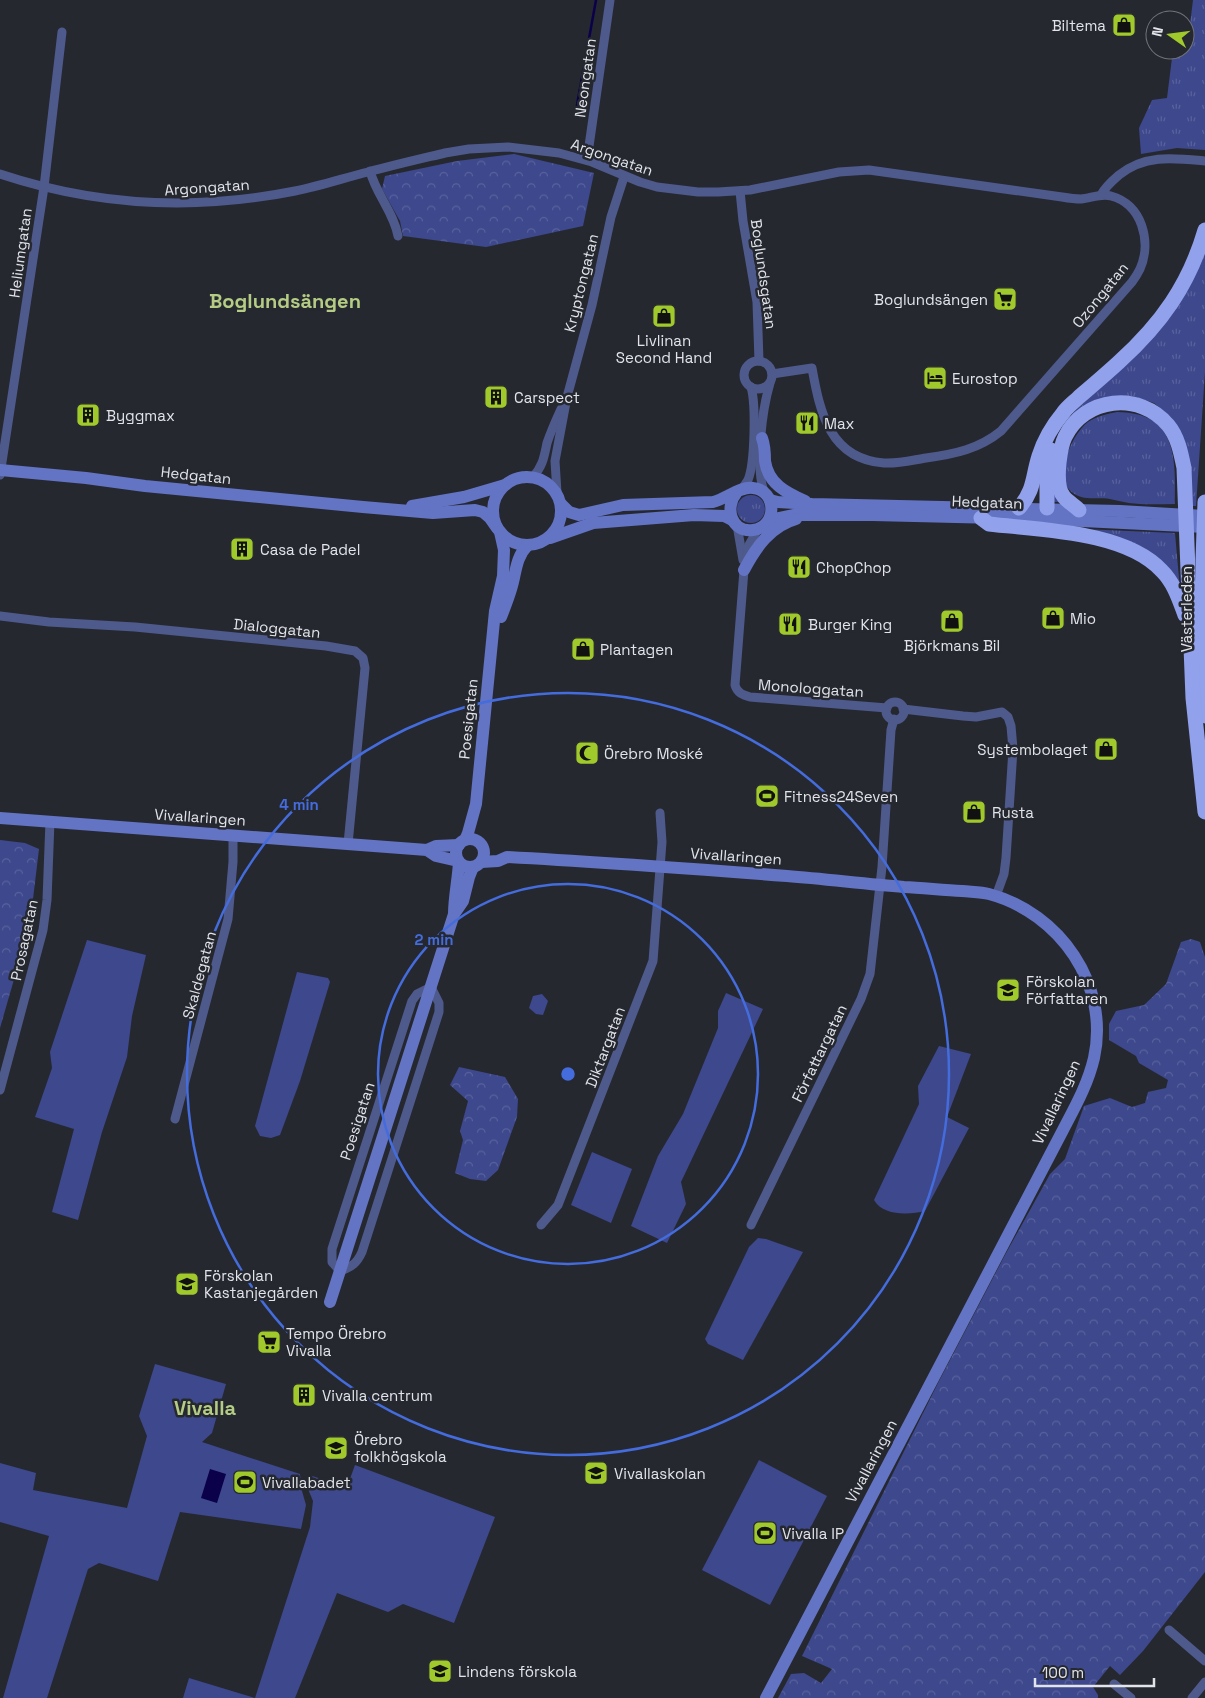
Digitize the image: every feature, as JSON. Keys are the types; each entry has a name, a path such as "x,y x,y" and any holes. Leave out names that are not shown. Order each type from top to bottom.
{"highway":[{"path":"1019,508 1030,494 1041,450 1046,438 1064,411 1134,348 1159,322 1186,281 1205,230"},
{"path":"1079,510 1064,497 1059,482 1058,468 1062,444 1079,418 1094,408 1118,402 1141,406 1162,419 1177,440 1184,468 1193,698 1205,812"},
{"path":"1047,514 1047,480 1052,444 1058,428 1057,422"},
{"name":"Västerleden","path":"1205,502 1202,560 1205,716"},
{"path":"981,518 989,524 1110,541 1131,548 1150,559 1164,572 1175,589 1190,628"}],"main road":[{"path":"744,570 750,557 765,538 790,521 811,510 778,487 770,476 767,468 766,448 762,438"},
{"name":"Hedgatan","path":"0,470 222,494 433,513 475,510 483,512 490,518 498,530"},
{"path":"533,477 543,480 569,512 579,515 623,505 713,502 722,500 739,491 753,488 767,496 772,506 769,520 758,529 747,530 724,516 694,515 594,523 528,546 514,543 498,530 492,513 497,494 505,485 513,480 533,477"},
{"name":"Hedgatan","path":"390,509 464,497 505,485"},
{"path":"735,522 730,506 739,491"},
{"name":"Hedgatan","path":"767,496 778,502 811,510 873,515 981,518 1079,510 1176,520 1205,527"},
{"path":"550,538 562,518 559,498"},
{"name":"Hedgatan","path":"769,520 811,510 1019,508 1047,514 1176,520 1205,516"},
{"name":"Poesigatan","path":"462,842 468,833 476,804 494,638 495,611 503,576 504,550 498,530"},
{"name":"Poesigatan","path":"494,638 511,588 518,560 522,551 528,546"},
{"name":"Poesigatan","path":"476,804 481,844"},
{"name":"Vivallaringen","path":"0,818 427,850 436,846 462,842"},
{"path":"471,839 481,844 484,855 477,864 467,867 458,862 456,853 462,842 471,839"},
{"name":"Vivallaringen","path":"481,844 507,857"},
{"name":"Vivallaringen","path":"427,850 436,856 458,862"},
{"name":"Vivallaringen","path":"477,864 498,861 507,857 659,867 987,894 996,896 1029,911 1044,922 1058,935 1079,962 1086,978 1096,1013 1092,1065 1066,1122 766,1698"},
{"name":"Poesigatan","path":"454,914 454,900 458,886 458,862"},
{"name":"Poesigatan","path":"330,1302 454,914 463,901 469,876 477,864"}],"street":[{"name":"Neongatan","path":"587,160 610,0"},
{"path":"44,187 62,32"},
{"name":"Argongatan","path":"0,174 44,187 131,201 163,204 192,203 252,198 295,191 446,153 488,147 527,148 559,153 587,160 624,177 648,185 670,189 718,192 740,191 787,184"},
{"path":"1101,195 1113,180 1139,163 1160,158 1205,161"},
{"name":"Ozongatan","path":"771,378 812,368 822,412 830,432 841,445 857,456 887,463 932,458 972,449 1001,431 1032,397 1132,282 1140,269 1144,254 1143,227 1136,212 1125,202 1111,196 1101,195 1080,199 869,170 839,172 787,184"},
{"path":"370,171 373,182 396,222 398,236"},
{"name":"Kryptongatan","path":"559,498 555,461 567,397 592,305 611,217 624,177"},
{"name":"Heliumgatan","path":"0,470 44,187"},
{"name":"Boglundsgatan","path":"740,191 743,221 757,302 760,361"},
{"path":"739,491 748,481 752,460 755,411 751,387 745,380 745,371 751,364 760,361 770,367 771,378 765,400 760,474 767,496"},
{"path":"751,387 760,389 771,378"},
{"name":"Kryptongatan","path":"533,477 544,460 553,426 567,397"},
{"path":"0,470 0,475"},
{"name":"Monologgatan","path":"735,522 741,544 744,570"},
{"name":"Monologgatan","path":"758,529 749,545 744,570 735,686 738,692 750,697 887,708"},
{"name":"Dialoggatan","path":"0,616 49,622 144,628 326,646 355,651 362,658 365,668 348,844"},
{"path":"894,702 900,703 903,709 901,716 894,719 888,716 887,708 889,704 894,702"},
{"path":"903,709 976,717 1002,712 1008,717 1011,726 1013,749 1006,858 1004,874 996,896"},
{"name":"Författargatan","path":"751,1225 867,984 870,974 894,719"},
{"name":"Diktargatan","path":"541,1225 558,1206 653,960 662,842 660,813"},
{"name":"Prosagatan","path":"0,1090 43,930 47,900 50,822"},
{"name":"Skaldegatan","path":"175,1119 228,919 234,862 233,836"},
{"path":"1169,1630 1205,1661"},
{"path":"1192,1698 1205,1682"},
{"path":"1114,1684 1131,1698"}],"green space":[{"path":"1193,0 1205,0 1205,150 1177,148 1141,154 1139,128 1152,100 1167,98 1172,60 1195,60 1195,10 1192,10"},
{"path":"514,154 594,173 583,226 486,247 403,236 400,221 382,189 385,176 457,161"},
{"path":"1205,242 1205,372 1196,506 1189,506 1172,418 1154,403 1136,397 1125,396 1070,423 1062,502 1050,502 1063,426 1073,413 1127,361"},
{"path":"1117,412 1140,415 1153,421 1162,429 1172,452 1175,504 1134,504 1110,499 1086,498 1073,493 1067,486 1064,477 1064,467 1076,436 1091,420"},
{"path":"751,495 761,499 765,509 761,519 751,523 741,519 737,509 741,499"},
{"path":"1036,527 1175,533 1180,590 1155,560"},
{"path":"0,840 25,843 39,849 30,924 0,1028"},
{"path":"1191,939 1200,942 1205,957 1205,1572 1143,1651 1120,1675 1110,1666 1093,1687 1098,1698 778,1698 791,1674 804,1673 821,1683 832,1669 802,1656 939,1381 1005,1255 1050,1174 1065,1159 1084,1106 1110,1098 1132,1107 1145,1103 1148,1092 1166,1088 1168,1080 1139,1063 1136,1056 1109,1040 1109,1024 1116,1011 1144,1005 1166,984 1181,942"},
{"path":"87,940 146,955 132,1016 127,1057 102,1132 78,1220 52,1212 74,1129 35,1117 52,1068 50,1052"},
{"path":"297,972 328,978 330,982 300,1081 280,1135 271,1138 260,1136 255,1126"},
{"path":"726,993 763,1009 681,1182 686,1204 667,1243 631,1226 658,1156 683,1114 718,1028 718,1011"},
{"path":"542,994 548,1001 543,1015 536,1014 529,1008 533,996"},
{"path":"939,1046 971,1054 947,1117 969,1128 925,1211 912,1213 890,1212 878,1205 874,1200 919,1104 918,1086"},
{"path":"459,1067 505,1077 518,1099 517,1117 498,1170 486,1181 470,1179 455,1173 463,1140 460,1131 468,1101 450,1085"},
{"path":"592,1152 632,1169 611,1223 571,1205"},
{"path":"758,1238 803,1252 743,1360 708,1344 705,1339 749,1247"},
{"path":"155,1364 226,1384 212,1433 202,1442 300,1474 306,1505 301,1529 180,1512 158,1581 99,1563 88,1569 47,1698 3,1698 49,1536 0,1522 0,1463 36,1473 33,1490 127,1508 147,1436 139,1416"},
{"name":"Vivalla IP","path":"759,1460 827,1496 770,1605 702,1570"},
{"path":"355,1465 495,1517 454,1623 403,1604 388,1612 337,1593 295,1698 255,1698 310,1527 313,1501 308,1489 309,1475 347,1487"},
{"path":"189,1678 255,1698 183,1698"}],"shaded area":[{"path":"210,1469 226,1474 217,1503 201,1498"}],"waterway":[{"path":"575,116 596,0"}],"place":[{"name":"Biltema","path":"1124,25"},
{"name":"Boglundsängen","path":"1005,299"},
{"name":"Livlinan Second Hand","path":"664,316"},
{"name":"Eurostop","path":"935,378"},
{"name":"Carspect","path":"496,397"},
{"name":"Byggmax","path":"88,415"},
{"name":"Max","path":"807,423"},
{"name":"Casa de Padel","path":"242,549"},
{"name":"ChopChop","path":"799,567"},
{"name":"Mio","path":"1053,618"},
{"name":"Björkmans Bil","path":"952,621"},
{"name":"Burger King","path":"790,624"},
{"name":"Plantagen","path":"583,649"},
{"name":"Systembolaget","path":"1106,749"},
{"name":"Örebro Moské","path":"587,753"},
{"name":"Fitness24Seven","path":"767,796"},
{"name":"Rusta","path":"974,812"},
{"name":"Förskolan Författaren","path":"1008,990"},
{"name":"Förskolan Kastanjegården","path":"187,1284"},
{"name":"Tempo Örebro Vivalla","path":"269,1342"},
{"name":"Vivalla centrum","path":"304,1395"},
{"name":"Örebro folkhögskola","path":"336,1448"},
{"name":"Vivallaskolan","path":"596,1473"},
{"name":"Vivallabadet","path":"245,1482"},
{"name":"Vivalla IP","path":"765,1533"},
{"name":"Lindens förskola","path":"440,1671"}],"district":[{"name":"Boglundsängen","path":"285,301"},
{"name":"Vivalla","path":"205,1408"}]}
